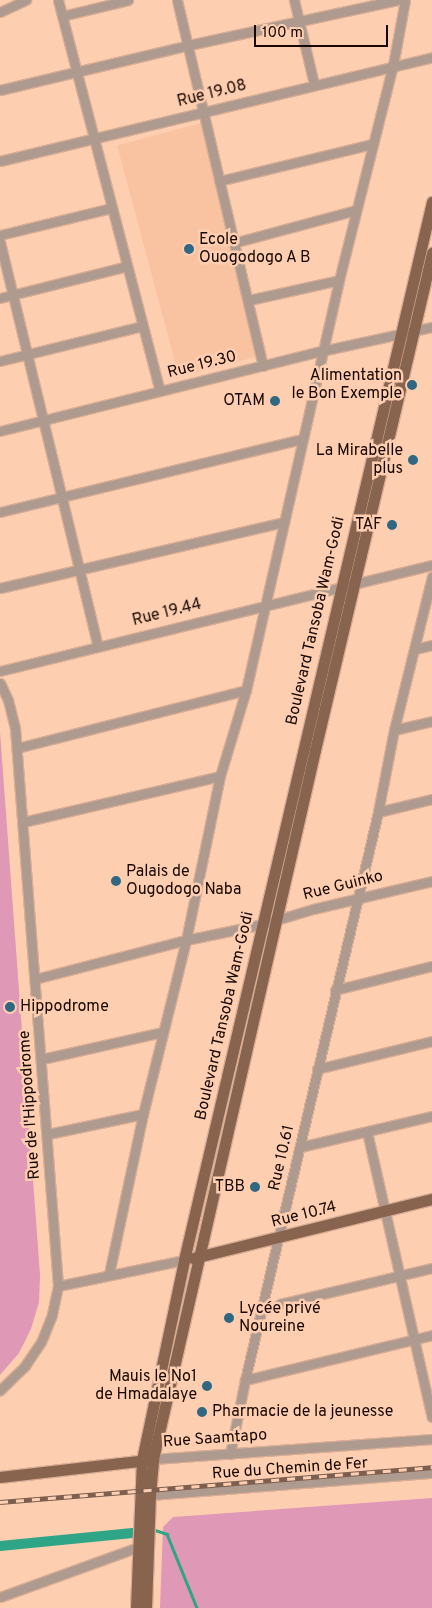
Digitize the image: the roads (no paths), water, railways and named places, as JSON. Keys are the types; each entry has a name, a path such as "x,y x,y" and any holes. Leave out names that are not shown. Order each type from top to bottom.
{"main road":[{"name":"Boulevard Tansoba Wam-Godi","path":"136,1608 138,1547 148,1460 184,1260 432,202"},
{"name":"Boulevard Tansoba Wam-Godi","path":"146,1608 150,1495 148,1460 199,1256 432,253"},
{"name":"Rue 10.74","path":"184,1260 432,1199"},
{"name":"Rue Saamtapo","path":"0,1476 148,1460"}],"street":[{"path":"0,12 26,0"},
{"path":"58,0 160,391"},
{"path":"62,16 128,0"},
{"path":"177,0 263,366"},
{"path":"294,0 314,84"},
{"path":"0,90 189,45 397,0"},
{"path":"109,1274 143,1114 186,940 220,776 246,690 322,351 392,65 405,0"},
{"name":"Rue 19.08","path":"0,161 392,65 432,57"},
{"path":"219,181 372,144"},
{"path":"0,236 112,208"},
{"path":"233,242 356,210"},
{"path":"0,242 63,495 98,646"},
{"path":"0,298 127,266"},
{"path":"249,300 339,280"},
{"path":"0,361 143,326"},
{"name":"Rue 19.30","path":"0,431 322,351 432,328"},
{"path":"0,512 63,495 302,439"},
{"path":"0,588 284,522"},
{"name":"Rue 19.44","path":"0,671 355,582 432,565"},
{"name":"Rue 10.61","path":"230,1454 245,1380 378,812 394,730 432,576"},
{"path":"415,649 432,645"},
{"name":"Rue de l'Hippodrome","path":"0,683 12,714 17,748 48,1134 58,1286 52,1315 41,1342 25,1366 0,1390"},
{"path":"17,748 246,690"},
{"path":"394,730 432,721"},
{"path":"23,822 220,776"},
{"path":"378,812 432,799"},
{"name":"Rue Guinko","path":"36,979 186,940 263,924 358,897 432,881"},
{"path":"335,990 432,966"},
{"path":"42,1058 162,1032"},
{"path":"317,1069 432,1041"},
{"path":"48,1134 143,1114"},
{"path":"300,1147 432,1116"},
{"path":"367,1132 414,1339 430,1399 432,1417"},
{"path":"58,1286 184,1260"},
{"path":"263,1308 432,1268"},
{"path":"245,1380 432,1335"},
{"name":"Rue Saamtapo","path":"148,1460 432,1439"},
{"name":"Rue du Chemin de Fer","path":"150,1495 432,1473"},
{"path":"0,1597 138,1547"}],"waterway":[{"path":"155,1530 167,1534 197,1608"},
{"path":"0,1546 132,1533"}],"railway":[{"path":"0,1502 432,1467"}],"place":[{"name":"Ecole Ouogodogo A B","path":"189,249"},
{"name":"Alimentation le Bon Exemple","path":"412,385"},
{"name":"OTAM","path":"275,401"},
{"name":"La Mirabelle plus","path":"413,460"},
{"name":"TAF","path":"392,525"},
{"name":"Palais de Ougodogo Naba","path":"116,881"},
{"name":"Hippodrome","path":"10,1007"},
{"name":"TBB","path":"255,1187"},
{"name":"Lycée privé Noureine","path":"229,1318"},
{"name":"Mauis le No1 de Hmadalaye","path":"207,1386"},
{"name":"Pharmacie de la jeunesse","path":"202,1412"}]}
